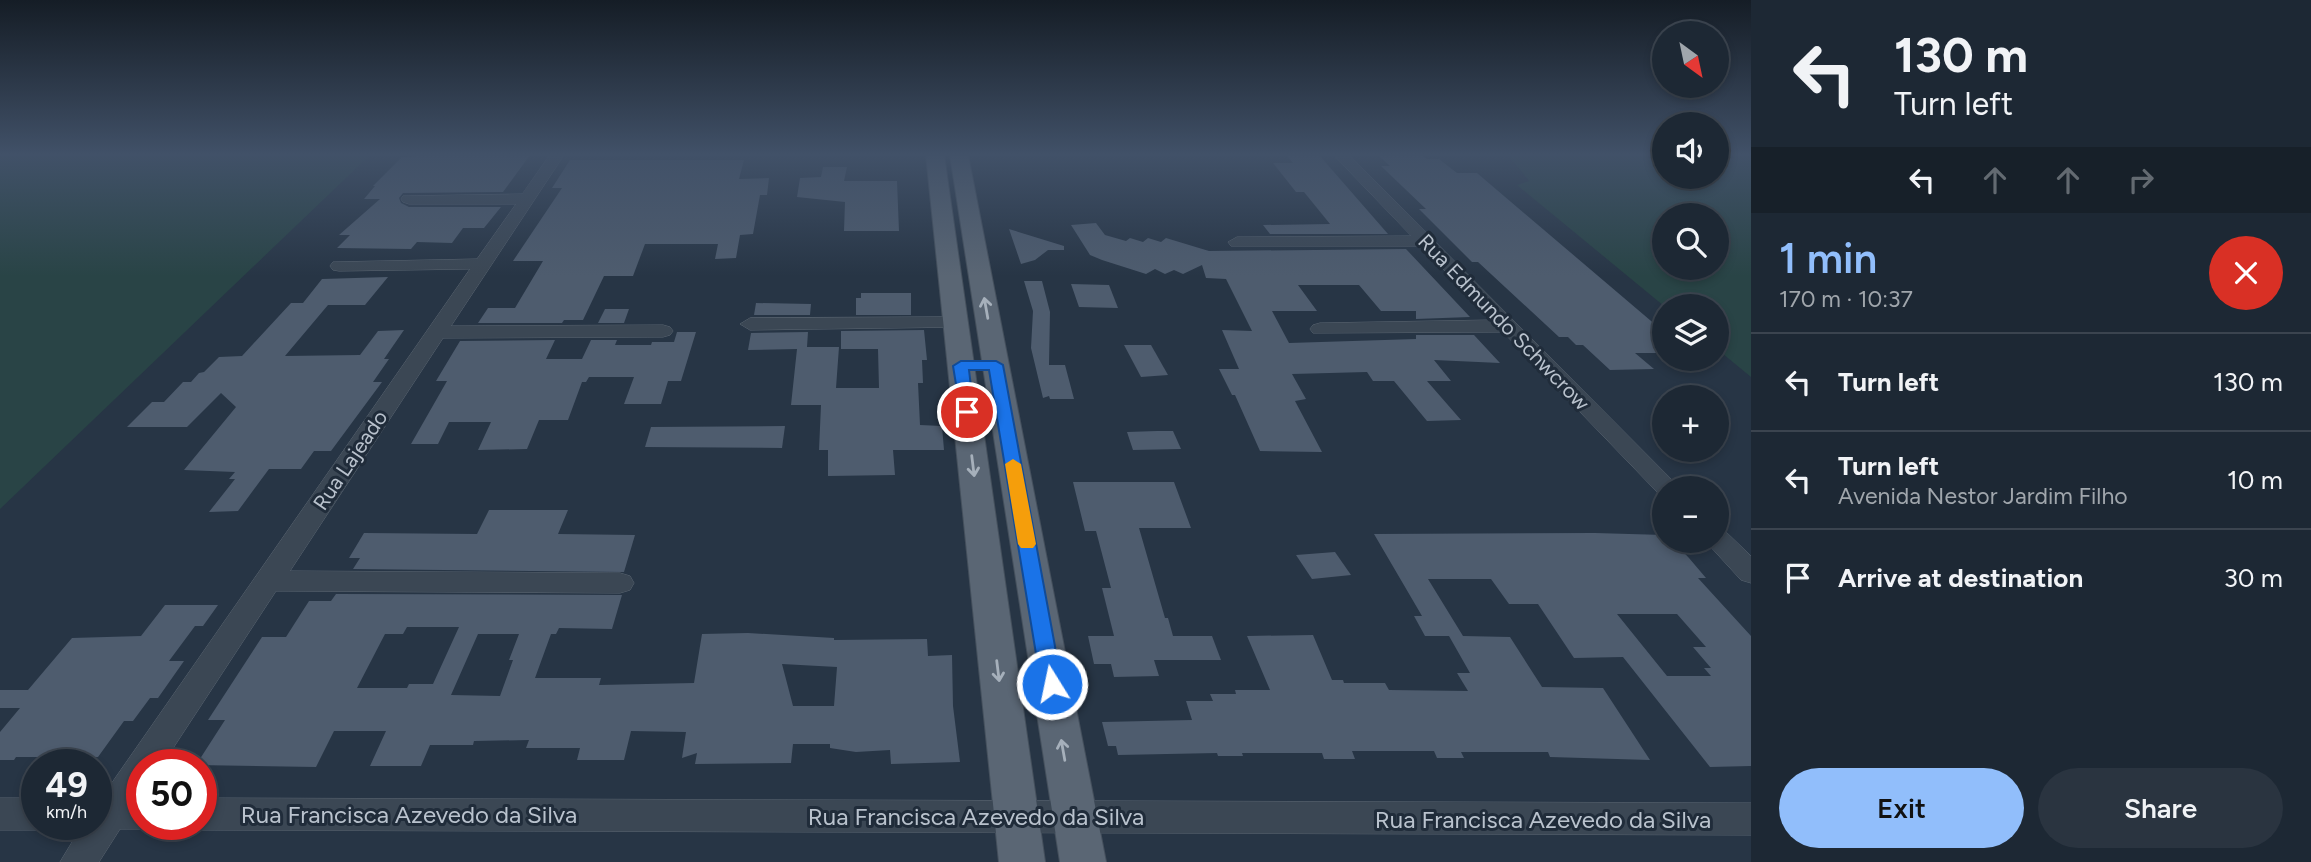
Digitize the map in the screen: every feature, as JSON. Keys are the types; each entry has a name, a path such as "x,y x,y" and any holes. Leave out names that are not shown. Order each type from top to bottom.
{"main road":[{"path":"945,195 965,275 996,365 1083,862"},
{"path":"961,195 965,275 956,323 1022,862"},
{"path":"961,366 996,365"}],"street":[{"name":"Rua Lajeado","path":"154,749 530,195"},
{"name":"Rua Edmundo Schwcrow","path":"1380,195 1656,476"},
{"path":"409,199 528,199"},
{"path":"1237,242 1424,241"},
{"path":"339,266 483,264"},
{"path":"750,324 956,323"},
{"path":"1320,329 1509,326"},
{"path":"437,332 663,331"},
{"path":"1729,550 1751,573"},
{"path":"268,581 620,583"},
{"name":"Rua Lajeado","path":"78,862 126,796"},
{"path":"0,814 21,814"},
{"name":"Rua Francisca Azevedo da Silva","path":"217,814 1751,819"}],"green space":[{"path":"0,195 328,195 0,509"},
{"path":"1529,195 1751,195 1751,377 1729,359 1729,294 1652,294 1652,296"}],"building":[{"path":"367,195 401,195 399,198 401,203 409,207 501,207 484,228 463,228 452,243 417,242 411,249 337,248 350,235 339,235 380,199 364,199"},
{"path":"557,195 760,195 753,234 740,235 736,258 715,259 718,244 645,244 633,276 604,276 583,320 564,320 562,323 478,323 488,308 515,308 543,261 513,261"},
{"path":"898,195 899,231 844,231 845,202 797,197"},
{"path":"1307,195 1354,195 1388,234 1270,234 1263,225 1330,224"},
{"path":"1412,195 1503,195 1652,322 1652,353 1635,353 1652,369 1610,370 1583,345 1576,345 1568,337 1559,337 1478,262 1472,262 1419,209 1426,209"},
{"path":"1096,223 1105,235 1126,241 1130,238 1143,242 1148,238 1161,242 1166,238 1209,251 1406,249 1470,317 1416,319 1416,311 1381,311 1359,285 1298,285 1317,311 1272,311 1289,343 1416,339 1416,335 1474,335 1500,363 1434,360 1451,381 1427,381 1461,420 1427,421 1394,381 1373,381 1367,372 1292,374 1306,399 1295,401 1322,452 1260,451 1235,395 1232,395 1219,369 1239,369 1222,330 1252,331 1226,279 1206,278 1202,265 1183,274 1174,270 1165,274 1155,269 1146,274 1090,255 1071,225"},
{"path":"1009,229 1064,246 1064,250 1048,250 1035,260 1021,264"},
{"path":"388,277 365,305 328,305 285,356 360,355 378,331 404,330 384,359 389,359 373,382 382,382 331,451 314,451 301,469 269,469 238,511 209,512 235,479 229,479 235,472 184,470 236,407 221,393 187,427 127,427 152,402 164,402 183,382 191,382 219,357 242,356 291,303 303,303 322,279"},
{"path":"1024,281 1042,281 1050,312 1049,365 1065,365 1074,399 1050,399 1049,396 1043,398 1031,348 1033,311"},
{"path":"1071,284 1109,285 1118,308 1079,307"},
{"path":"861,293 911,293 911,315 856,315 856,298 861,298"},
{"path":"756,303 811,304 810,315 754,315"},
{"path":"605,309 629,309 624,323 598,323"},
{"path":"924,330 927,360 922,360 923,383 918,383 920,425 942,426 944,450 893,450 895,475 828,476 828,450 819,450 821,405 791,405 797,349 748,350 751,333 808,332 807,347 839,347 836,388 879,388 878,349 841,349 841,331"},
{"path":"677,332 696,332 681,381 668,381 661,404 624,404 634,377 589,377 586,382 582,382 568,420 539,420 527,449 478,450 491,422 449,422 438,444 411,444 447,381 436,381 460,341 555,340 546,359 582,359 591,340 617,340 615,345 651,345 652,342 674,342"},
{"path":"1124,345 1151,345 1168,375 1141,377"},
{"path":"785,426 782,448 645,447 651,427"},
{"path":"1173,431 1181,449 1133,450 1127,432"},
{"path":"1073,482 1174,482 1191,528 1139,528 1165,618 1168,618 1173,636 1212,636 1221,660 1154,660 1159,676 1114,677 1111,664 1094,664 1088,636 1114,636 1102,588 1111,588 1096,531 1085,531"},
{"path":"489,510 568,510 558,534 635,535 624,572 353,569 360,558 349,558 364,533 477,534"},
{"path":"1374,534 1652,535 1652,553 1684,553 1706,578 1698,578 1751,636 1751,766 1710,767 1623,657 1574,658 1538,604 1509,604 1491,579 1428,579 1463,636 1510,637 1542,687 1603,688 1650,760 1550,757 1548,752 1461,752 1464,758 1437,758 1434,751 1352,751 1355,759 1324,759 1322,753 1242,753 1243,756 1218,756 1217,753 1118,755 1116,746 1108,746 1102,722 1192,720 1186,701 1213,701 1210,694 1236,694 1235,690 1270,690 1247,636 1313,635 1332,680 1343,680 1344,683 1385,683 1389,690 1468,691 1457,673 1470,673 1449,636 1425,636 1414,616 1422,616","holes":["1617,614 1677,614 1706,647 1693,647 1711,668 1704,668 1711,676 1667,676"]},
{"path":"1335,552 1351,575 1312,579 1296,555"},
{"path":"336,594 622,595 612,629 559,628 556,634 551,634 535,678 601,678 599,685 694,683 702,634 748,633 834,640 927,639 928,656 952,655 953,706 960,762 891,764 890,750 856,752 830,748 830,744 793,744 791,763 695,764 697,753 682,758 686,732 631,731 624,760 577,760 580,748 526,748 529,740 474,741 473,745 430,745 421,766 370,766 386,731 334,731 316,767 217,765 217,749 206,749 225,720 208,720 262,637 286,637 309,601 331,601","holes":["407,627 459,627 433,684 409,684 407,688 357,688 385,634 403,634","478,634 519,634 500,696 451,695","782,664 837,667 834,706 793,706"]},
{"path":"165,605 218,605 203,626 195,626 169,661 184,661 158,698 150,698 133,721 124,721 104,749 21,749 21,757 0,760 0,732 20,708 0,708 0,690 28,690 72,638 141,636"}],"slow traffic":[{"path":"1013,464 1027,544"}],"route":[{"path":"967,412 961,366 996,365 1052,684"}]}
